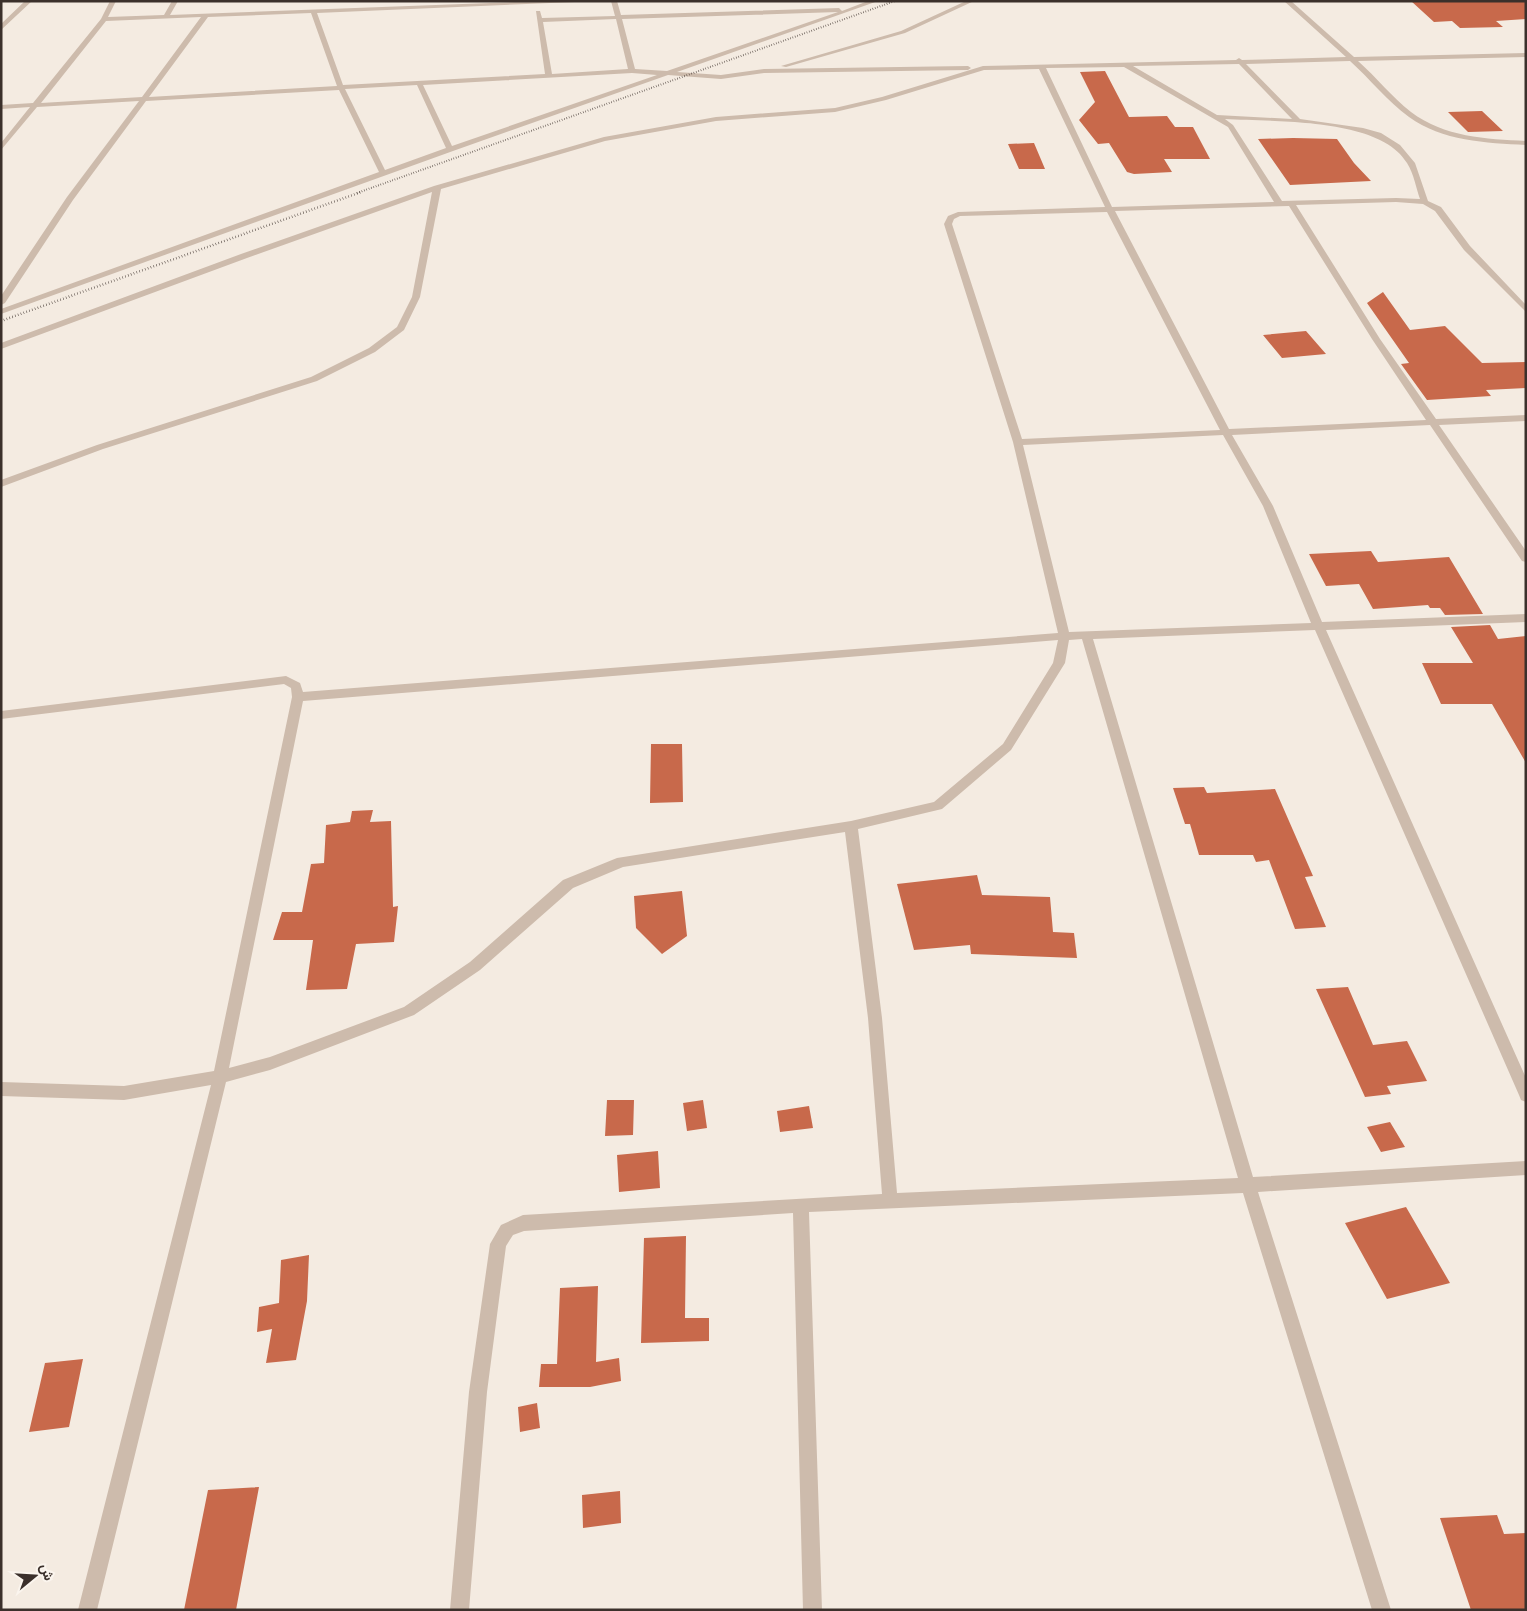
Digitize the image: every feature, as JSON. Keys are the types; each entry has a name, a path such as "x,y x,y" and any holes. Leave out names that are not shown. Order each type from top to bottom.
{"street":[{"path":"1,28 29,1"},
{"path":"1,148 104,19 113,1"},
{"path":"166,16 175,1"},
{"path":"104,19 294,9 313,11 596,1"},
{"path":"614,1 632,71"},
{"path":"1,312 450,149 875,1"},
{"path":"764,71 903,32 970,1"},
{"path":"1287,1 1369,75 1403,110 1425,124 1480,140 1526,143"},
{"path":"537,3 549,76"},
{"path":"539,20 747,11 855,9"},
{"path":"313,11 341,88 383,173"},
{"path":"1,303 70,199 142,99 206,15"},
{"path":"1,107 632,71 721,77 764,71 983,68 1239,60 1526,55"},
{"path":"1239,60 1298,122"},
{"path":"1124,64 1218,117 1235,132 1280,205"},
{"path":"1042,66 1110,210 1226,432 1268,506 1318,625 1526,1095"},
{"path":"1,346 244,256 437,188 604,139 716,119 835,110 884,99 983,68"},
{"path":"419,83 450,149"},
{"path":"1218,117 1298,122 1361,129 1378,135 1391,143 1411,163 1426,202"},
{"path":"1,484 100,447 314,379 372,350 401,328 416,296 437,188"},
{"path":"1,1090 124,1093 220,1078 270,1063 409,1012 475,966 568,884 622,862 851,826 938,806 1006,747 1060,663 1064,636 1018,442 948,224 950,218 958,214 1404,200 1426,202 1438,209 1467,248 1526,310"},
{"path":"1292,204 1376,339 1526,559"},
{"path":"1018,442 1526,418"},
{"path":"298,697 1064,636 1526,618"},
{"path":"1086,635 1248,1185 1382,1610"},
{"path":"1,715 286,680 296,686 298,697 220,1078 87,1610"},
{"path":"851,826 875,1018 890,1199"},
{"path":"459,1610 478,1392 498,1244 507,1230 523,1222 890,1199 1248,1185 1526,1168"},
{"path":"801,1204 813,1610"}],"building":[{"path":"1411,1 1526,1 1526,19 1496,21 1503,27 1460,28 1452,21 1434,22"},
{"path":"1105,71 1129,117 1167,116 1175,127 1193,127 1210,159 1164,159 1172,172 1134,174 1127,172 1109,143 1098,144 1079,120 1095,102 1080,72"},
{"path":"1482,111 1503,131 1468,132 1448,112"},
{"path":"1258,139 1337,139 1354,163 1371,181 1290,185"},
{"path":"1034,143 1045,169 1019,169 1008,144"},
{"path":"1383,292 1410,330 1445,326 1482,363 1526,362 1526,388 1486,390 1491,396 1427,400 1401,364 1409,363 1367,303"},
{"path":"1306,331 1326,354 1282,358 1263,335"},
{"path":"1371,551 1378,562 1449,557 1483,614 1445,615 1440,608 1430,608 1428,605 1373,609 1359,584 1326,586 1309,554"},
{"path":"1490,625 1498,639 1526,636 1526,763 1492,704 1441,704 1422,663 1473,663 1451,627"},
{"path":"651,744 682,744 683,802 650,803"},
{"path":"1204,787 1207,793 1275,789 1313,876 1305,877 1326,927 1295,929 1269,860 1256,862 1253,855 1199,855 1190,824 1185,824 1173,788"},
{"path":"373,810 370,822 391,821 393,907 398,906 394,942 356,944 347,989 306,990 313,940 273,940 282,912 302,912 311,864 324,863 326,825 350,822 352,811"},
{"path":"977,875 982,895 1050,897 1053,932 1074,933 1077,958 971,954 970,945 914,950 897,884"},
{"path":"682,891 687,936 662,954 636,928 634,896"},
{"path":"1348,987 1373,1045 1407,1041 1427,1081 1387,1086 1391,1094 1365,1097 1316,989"},
{"path":"607,1100 634,1100 633,1135 605,1136"},
{"path":"703,1100 707,1128 687,1131 683,1103"},
{"path":"809,1106 813,1128 780,1132 777,1111"},
{"path":"1390,1122 1405,1147 1381,1152 1367,1127"},
{"path":"658,1151 660,1188 619,1192 617,1155"},
{"path":"1406,1207 1450,1283 1387,1299 1345,1223"},
{"path":"686,1236 685,1318 709,1318 709,1341 641,1343 644,1238"},
{"path":"309,1255 307,1301 296,1360 266,1363 272,1329 257,1332 259,1307 279,1303 281,1260"},
{"path":"598,1286 596,1362 619,1358 621,1381 590,1387 539,1387 541,1364 557,1364 560,1288"},
{"path":"83,1359 69,1427 29,1432 45,1363"},
{"path":"537,1403 540,1428 520,1432 518,1407"},
{"path":"259,1487 236,1610 184,1610 208,1490"},
{"path":"620,1491 621,1523 583,1528 582,1495"},
{"path":"1497,1515 1504,1534 1526,1533 1526,1610 1471,1610 1440,1518"}],"railway":[{"path":"357,193 895,1"},
{"path":"1,321 361,192"}]}
